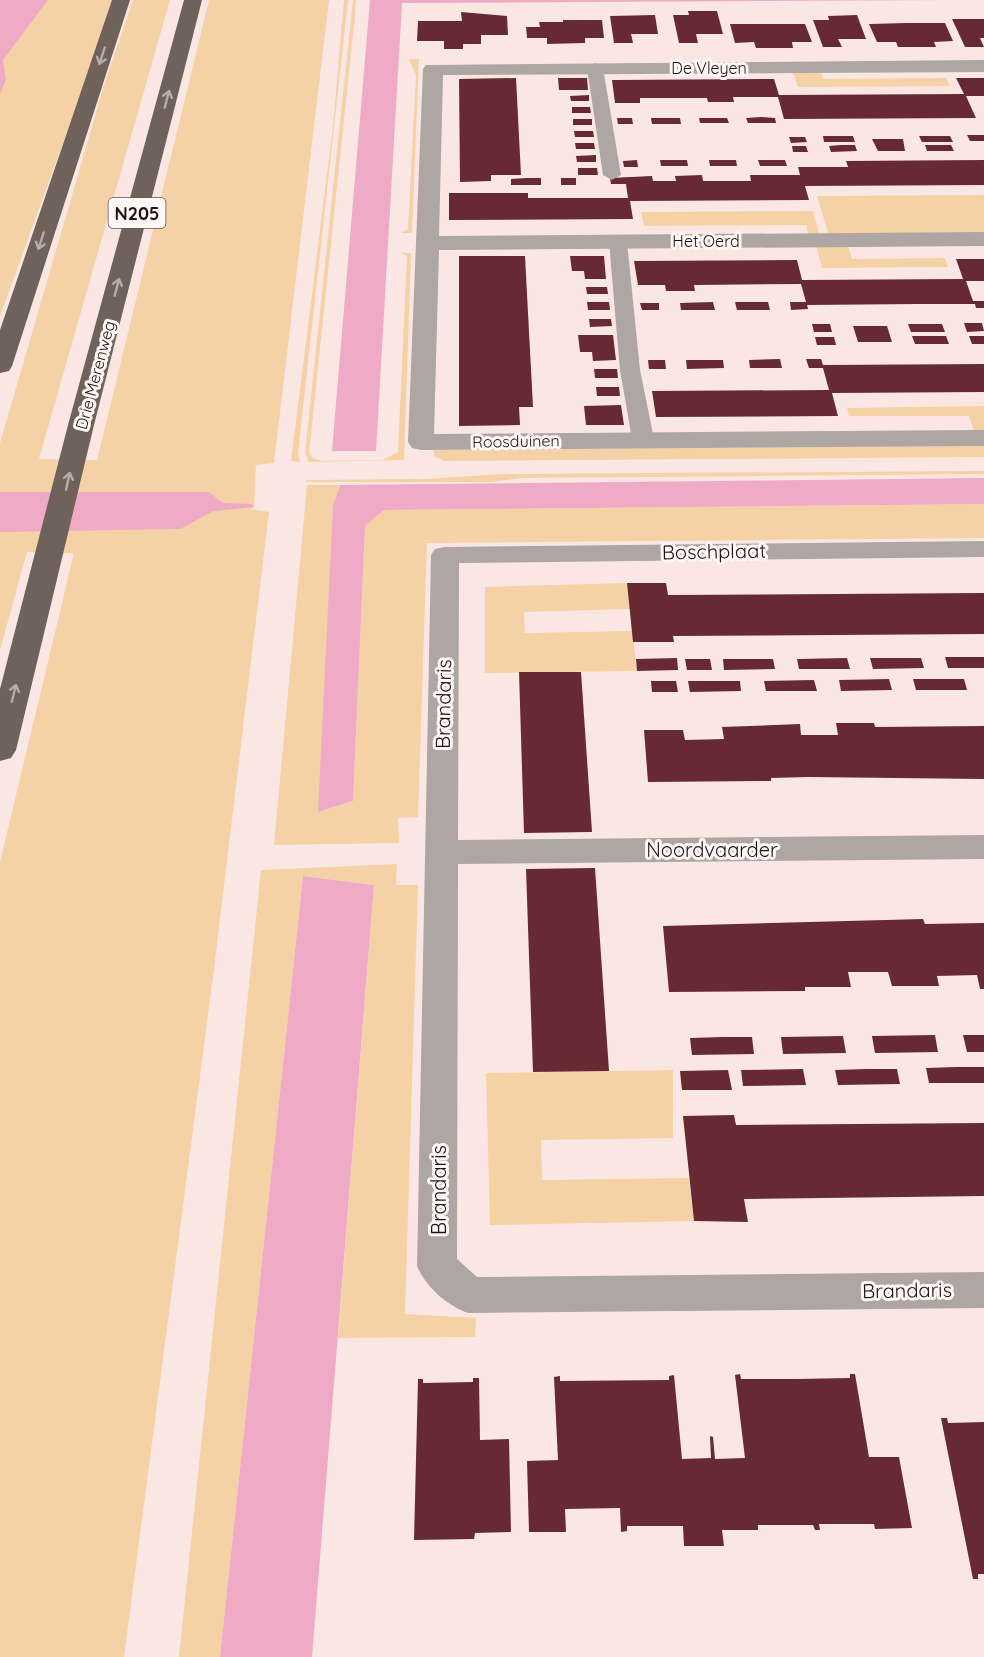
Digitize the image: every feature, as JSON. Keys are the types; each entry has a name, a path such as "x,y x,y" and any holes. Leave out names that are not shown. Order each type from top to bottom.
{"highway":[{"path":"0,366 121,0"},
{"name":"Drie Merenweg","path":"0,750 55,537 81,425 193,0"}],"street":[{"name":"De Vleyen","path":"434,69 984,66"},
{"name":"Roosduinen","path":"434,69 421,442 984,438"},
{"name":"Het Oerd","path":"429,243 984,239"},
{"name":"Boschplaat","path":"445,555 984,549"},
{"name":"Brandaris","path":"445,555 437,1266 468,1295 984,1290"},
{"name":"Noordvaarder","path":"441,852 984,847"}],"lane":[{"path":"595,68 612,176"},
{"path":"618,242 630,370 643,439"}],"shaded area":[{"path":"0,0 115,0 0,316"},
{"path":"0,0 48,0 3,60 6,80 0,94"},
{"path":"133,0 170,0 39,459 97,460 209,0 329,0 274,463 256,465 254,507 251,509 269,512 214,969 124,1657 0,1657 0,862 74,553 27,552 0,650 0,443 105,82"},
{"path":"344,0 348,0 298,453 300,462 291,461 333,126"},
{"path":"353,0 356,0 355,15 309,453 313,458 321,461 382,460 398,452 407,256 401,253 411,253 404,460 308,462 305,453"},
{"path":"370,0 954,0 402,3 376,451 332,451"},
{"path":"409,59 419,59 412,233 401,233 408,229 416,76"},
{"path":"792,70 820,70 823,79 946,78 950,86 798,87"},
{"path":"984,195 984,236 829,236 817,196"},
{"path":"813,211 820,237 809,237 806,225 644,226 641,212"},
{"path":"816,246 848,246 852,259 945,258 948,267 822,268"},
{"path":"984,406 984,431 974,431 969,416 849,416 847,408"},
{"path":"984,446 984,457 444,461 434,456 434,450"},
{"path":"984,471 984,474 522,478 491,482 306,482 306,480 426,479 501,474"},
{"path":"984,478 984,504 384,510 365,526 353,801 318,812 333,505 340,485"},
{"path":"307,485 340,485 333,505 319,812 353,801 365,526 384,510 984,504 984,538 427,543 418,817 398,818 399,843 274,845"},
{"path":"0,492 209,492 223,503 252,504 254,507 214,511 180,529 0,532"},
{"path":"627,583 630,609 524,612 525,633 632,631 637,671 485,673 485,587"},
{"path":"397,864 396,885 418,885 405,1314 476,1318 475,1337 338,1338 374,885 303,876 220,1657 179,1657 261,870"},
{"path":"303,876 374,885 312,1657 220,1657"},
{"path":"673,1070 673,1138 541,1140 542,1180 689,1178 694,1221 490,1225 486,1073"}],"building":[{"path":"688,11 717,11 723,34 696,34 698,43 679,43 673,15 689,15"},
{"path":"461,12 507,16 508,35 481,35 481,44 463,44 463,49 444,49 444,41 417,41 418,21 462,21"},
{"path":"655,15 658,34 631,34 633,43 614,43 610,16"},
{"path":"857,15 866,39 838,39 842,47 823,47 813,20 829,20 828,16"},
{"path":"952,19 984,19 984,38 980,38 984,47 965,47"},
{"path":"563,20 602,20 604,38 585,38 585,43 547,44 547,38 527,38 526,27 540,27 539,22 563,22"},
{"path":"945,23 953,41 934,42 936,47 898,47 896,42 877,42 869,24"},
{"path":"730,24 805,24 812,42 792,42 793,48 756,48 754,42 735,43"},
{"path":"516,78 521,175 491,175 491,181 460,182 459,79"},
{"path":"558,78 587,78 588,90 559,90"},
{"path":"956,78 984,78 984,96 966,96 976,118 784,119 778,97 733,97 734,102 708,102 707,98 640,98 640,103 615,103 612,80 774,79 779,95 964,94"},
{"path":"589,95 589,101 571,101 570,96"},
{"path":"572,107 590,107 591,113 572,113"},
{"path":"617,118 632,118 633,124 618,124"},
{"path":"651,118 680,118 681,124 652,124"},
{"path":"699,118 727,118 729,123 700,123"},
{"path":"746,118 775,118 776,123 748,123"},
{"path":"573,119 592,119 592,125 573,125"},
{"path":"574,131 593,131 594,137 575,137"},
{"path":"967,135 984,135 984,141 970,141"},
{"path":"823,136 853,136 855,142 824,142"},
{"path":"919,136 950,136 953,142 922,142"},
{"path":"789,137 805,137 807,142 791,143"},
{"path":"872,139 903,139 905,151 878,151"},
{"path":"575,143 594,143 595,149 576,149"},
{"path":"855,145 857,151 831,152 829,146"},
{"path":"925,145 951,145 954,151 927,151"},
{"path":"792,146 806,146 808,152 793,152"},
{"path":"596,155 596,162 577,162 576,156"},
{"path":"637,160 638,167 624,167 623,161"},
{"path":"660,160 687,160 688,166 661,166"},
{"path":"709,160 736,160 737,166 710,166"},
{"path":"758,160 785,160 787,166 760,166"},
{"path":"984,160 984,185 805,186 809,200 630,201 633,219 449,220 449,193 528,193 528,198 628,198 626,184 611,184 610,178 652,176 653,181 676,181 675,176 702,175 703,181 751,181 750,175 800,175 798,167 848,167 846,161"},
{"path":"578,168 597,168 598,175 578,175"},
{"path":"541,178 541,185 511,185 511,179"},
{"path":"561,178 576,178 576,185 561,185"},
{"path":"459,256 525,256 533,407 519,407 520,425 459,426"},
{"path":"570,256 604,256 606,279 585,279 584,271 572,271"},
{"path":"956,259 984,259 984,281 966,281 973,301 984,301 984,308 976,308 975,304 807,305 808,309 791,310 790,302 806,302 801,284 694,285 695,291 666,291 665,285 638,285 634,261 797,260 802,280 963,279"},
{"path":"586,287 607,287 608,294 587,294"},
{"path":"587,302 609,302 610,310 588,310"},
{"path":"713,302 715,310 681,310 680,303"},
{"path":"735,302 768,302 770,310 737,310"},
{"path":"640,303 659,303 659,310 642,310"},
{"path":"589,319 611,319 612,326 590,327"},
{"path":"964,323 982,323 984,331 967,332"},
{"path":"812,324 830,324 832,332 814,332"},
{"path":"908,324 942,324 945,332 911,332"},
{"path":"853,326 887,326 892,342 858,342"},
{"path":"578,335 613,335 616,360 593,361 592,352 580,352"},
{"path":"912,336 946,336 949,344 915,344"},
{"path":"969,336 984,336 984,344 972,344"},
{"path":"815,337 834,337 836,345 817,345"},
{"path":"780,359 782,368 750,368 749,360"},
{"path":"806,359 821,359 823,365 984,364 984,392 832,393 838,416 656,417 652,391 829,390 823,368 809,368"},
{"path":"648,360 665,360 666,369 649,369"},
{"path":"686,360 723,360 724,368 687,369"},
{"path":"594,369 617,369 618,378 595,378"},
{"path":"596,387 619,387 620,396 597,396"},
{"path":"621,405 624,425 586,425 584,406"},
{"path":"627,583 666,583 668,595 984,593 984,634 673,636 674,642 633,642"},
{"path":"945,657 984,657 984,668 948,668"},
{"path":"677,658 678,670 637,671 636,659"},
{"path":"847,658 850,669 799,669 797,659"},
{"path":"870,658 921,658 924,668 873,669"},
{"path":"685,659 710,659 712,670 687,670"},
{"path":"723,659 773,659 775,669 724,670"},
{"path":"519,672 581,672 592,832 524,833"},
{"path":"889,679 892,690 841,691 839,680"},
{"path":"913,679 964,679 967,690 916,690"},
{"path":"814,680 817,691 766,691 764,681"},
{"path":"651,681 676,681 678,692 652,692"},
{"path":"688,681 740,681 741,691 690,692"},
{"path":"836,723 874,723 875,727 984,726 984,779 808,777 771,778 771,781 648,782 644,730 683,730 685,740 724,739 722,727 800,724 801,735 838,735"},
{"path":"595,868 609,1071 533,1072 526,869"},
{"path":"923,919 925,924 984,923 984,989 980,989 977,975 937,976 939,986 892,986 888,972 848,972 851,987 805,987 805,991 669,992 663,926"},
{"path":"935,1035 938,1052 875,1053 872,1036"},
{"path":"963,1035 984,1035 984,1052 967,1052"},
{"path":"843,1036 846,1053 783,1054 781,1037"},
{"path":"752,1037 754,1054 692,1055 690,1038"},
{"path":"984,1067 984,1083 929,1083 926,1068"},
{"path":"803,1069 806,1085 743,1086 741,1070"},
{"path":"897,1069 900,1084 838,1085 835,1070"},
{"path":"728,1070 732,1090 682,1090 680,1071"},
{"path":"734,1115 736,1125 984,1123 984,1196 744,1199 748,1222 694,1221 683,1116"},
{"path":"740,1374 741,1379 796,1379 850,1378 850,1374 855,1374 869,1457 899,1457 912,1528 875,1529 874,1524 819,1524 820,1530 815,1530 813,1525 758,1525 758,1530 722,1530 724,1546 684,1546 683,1526 627,1526 627,1531 621,1532 620,1508 565,1509 566,1532 529,1532 527,1461 558,1460 554,1377 560,1376 560,1381 669,1380 669,1376 674,1375 682,1459 711,1458 710,1436 713,1437 715,1459 745,1458 735,1375"},
{"path":"473,1378 479,1378 480,1440 509,1439 511,1532 475,1533 474,1539 414,1540 418,1379 423,1379 423,1383 473,1382"},
{"path":"941,1418 947,1418 948,1423 984,1422 984,1574 978,1574 978,1579 973,1579"}]}
